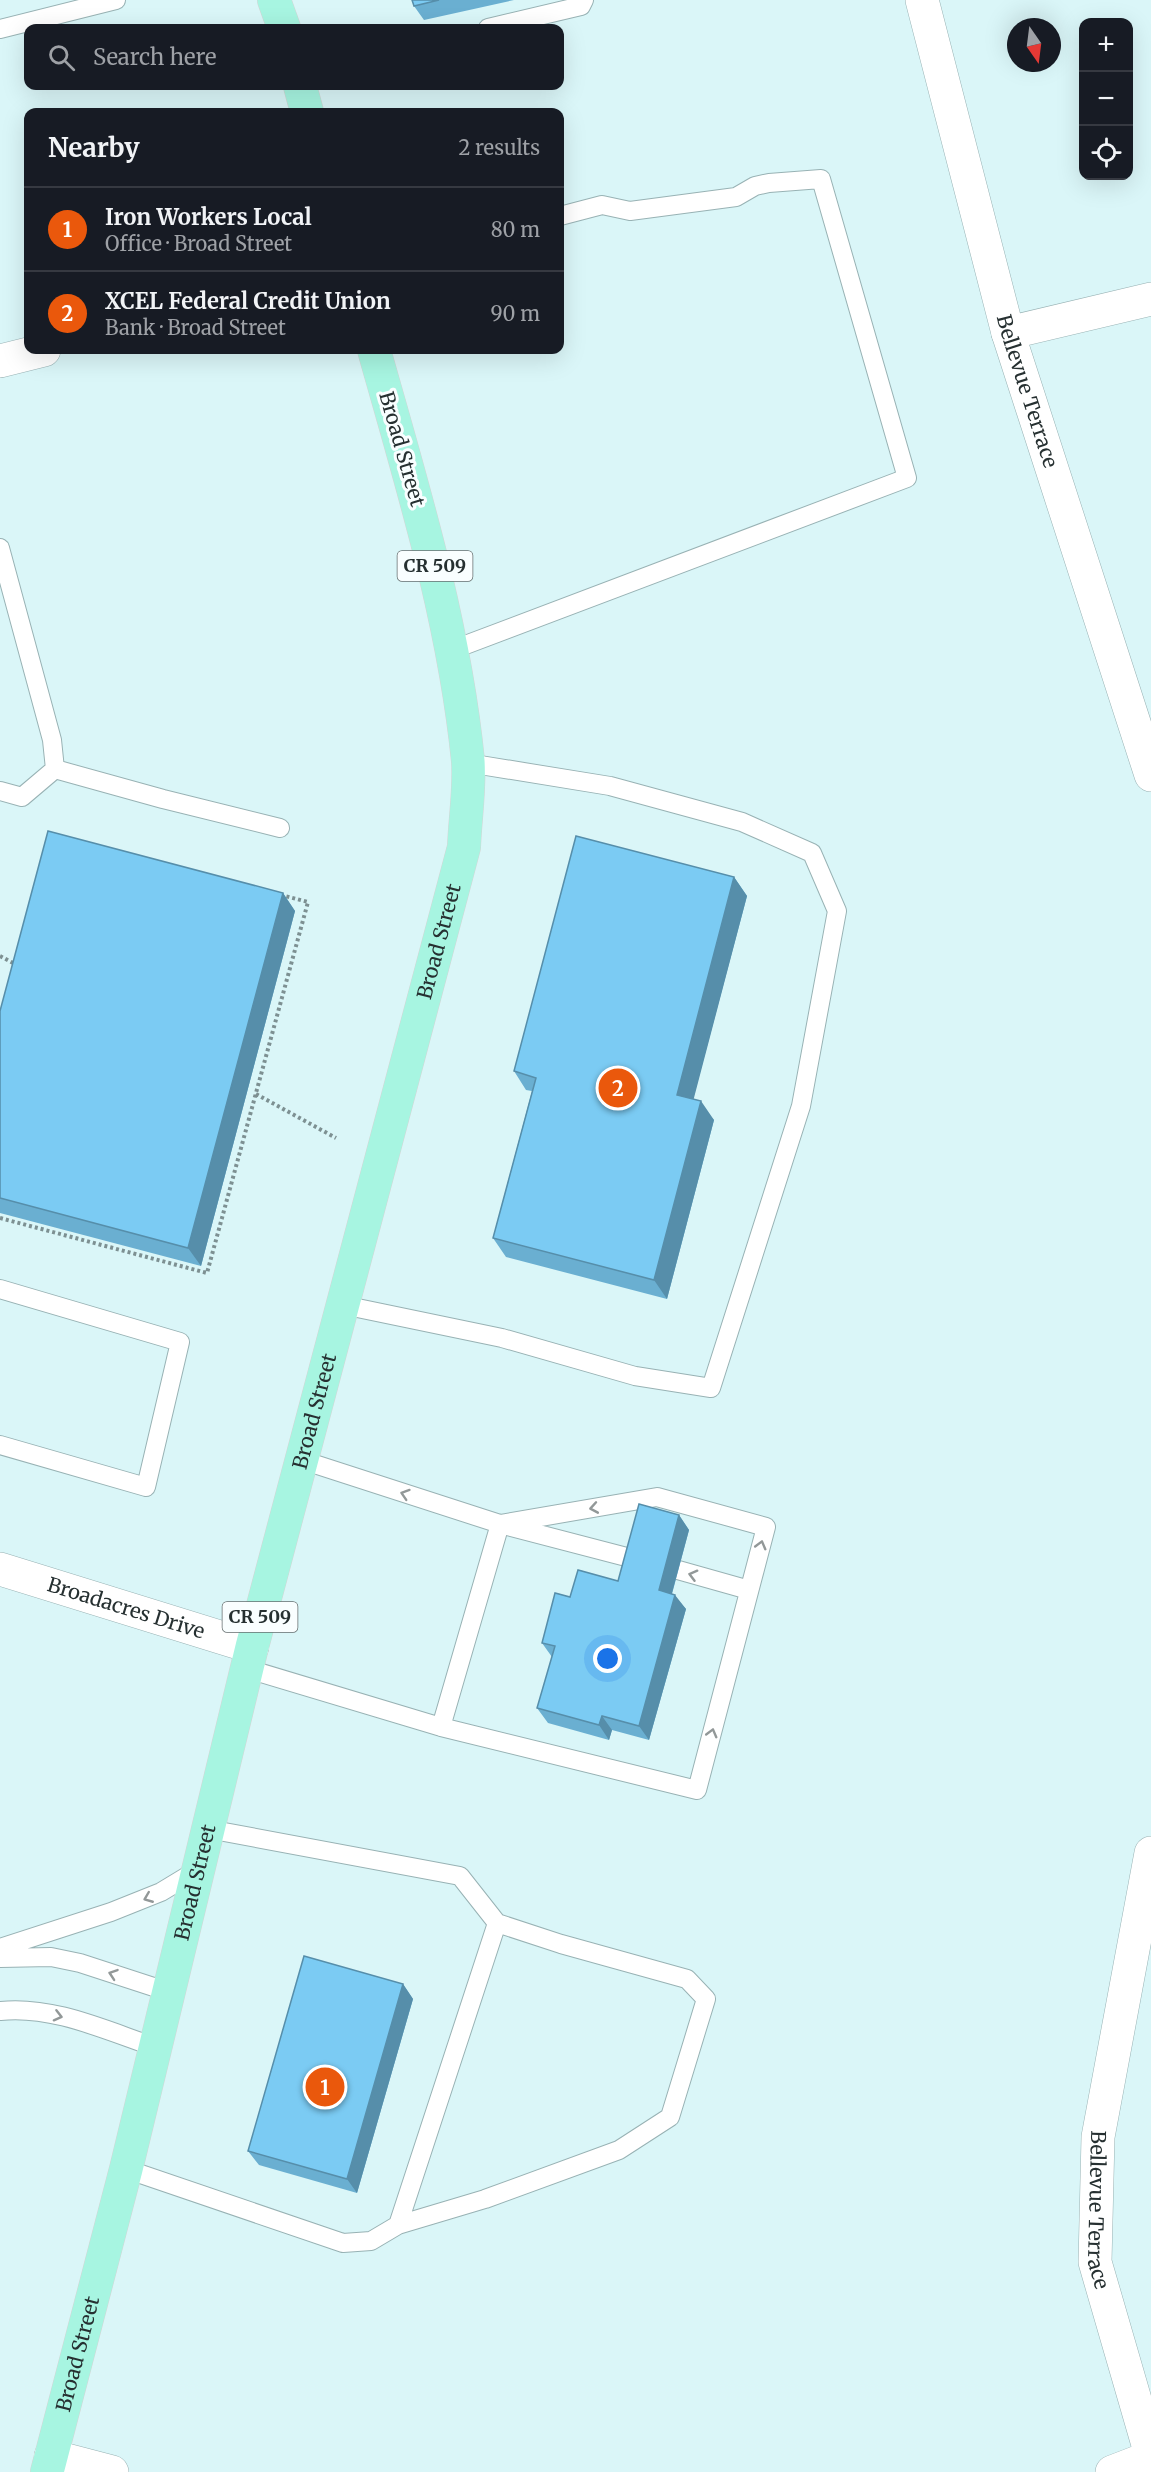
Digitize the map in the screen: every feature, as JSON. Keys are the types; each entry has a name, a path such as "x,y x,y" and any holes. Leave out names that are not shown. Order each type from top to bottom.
{"main road":[{"path":"274,0 283,24"},
{"path":"301,90 307,108"},
{"name":"Broad Street","path":"49,2464 126,2169 250,1658 464,847 468,763 452,650 435,564 375,354"}],"street":[{"name":"Bellevue Terrace","path":"922,0 1008,333 1151,775"},
{"path":"1008,333 1151,299"},
{"path":"0,361 28,354"},
{"name":"Broadacres Drive","path":"0,1569 250,1658"},
{"name":"Bellevue Terrace","path":"1151,1852 1098,2137 1095,2262 1151,2456"},
{"path":"1112,2472 1151,2456"},
{"path":"49,2464 112,2472"}],"lane":[{"path":"0,29 116,0"},
{"path":"505,24 581,6 584,0"},
{"path":"452,650 907,478 821,179 754,186 736,197 630,211 602,205 564,215"},
{"path":"0,548 52,740 55,769"},
{"path":"343,1305 502,1338 635,1376 711,1388 801,1106 837,911 812,853 742,822 610,786 468,763"},
{"path":"0,791 22,797 55,769"},
{"path":"55,769 280,828"},
{"path":"0,1289 180,1342 146,1487 0,1445"},
{"path":"302,1460 500,1524 638,1560"},
{"path":"250,1658 441,1727 697,1790 766,1527 657,1497 500,1524"},
{"path":"441,1727 500,1524"},
{"path":"678,1570 749,1590"},
{"path":"126,2169 343,2243 371,2241 398,2225 485,2199 619,2150 670,2117 706,1999 687,1979 561,1944 497,1923 460,1875 208,1829"},
{"path":"0,1948 131,1904 161,1892 199,1869"},
{"path":"398,2225 497,1923"},
{"path":"0,1958 51,1957 80,1963 169,1992"},
{"path":"0,2011 28,2010 60,2016 155,2047"}],"path":[{"path":"0,1218 207,1273 308,902 273,893"},
{"path":"0,956 21,967"},
{"path":"255,1094 336,1138"}],"building":[{"path":"412,0 439,0 414,6"},
{"path":"48,831 283,893 188,1248 0,1198 0,1011"},
{"path":"576,836 734,877 677,1095 701,1101 654,1280 493,1238 536,1078 514,1071"},
{"path":"639,1504 679,1515 659,1590 675,1595 639,1726 602,1716 599,1725 537,1708 555,1646 542,1643 555,1593 570,1597 578,1570 618,1581"},
{"path":"304,1956 403,1984 347,2179 248,2151"}],"place":[{"name":"XCEL Federal Credit Union","path":"618,1088"},
{"name":"Iron Workers Local","path":"325,2087"}]}
